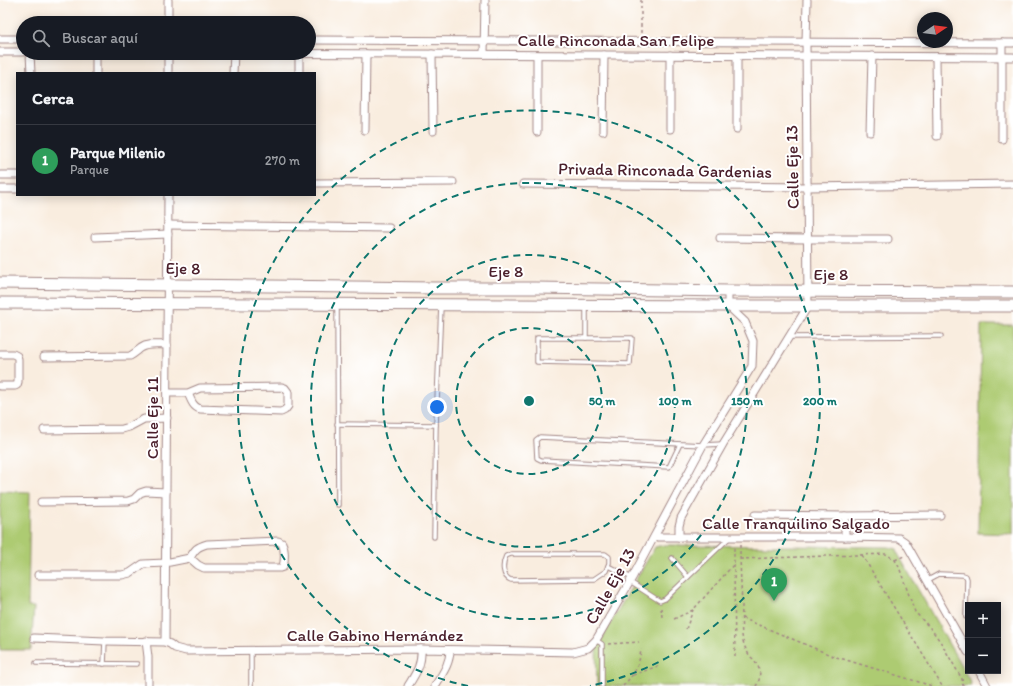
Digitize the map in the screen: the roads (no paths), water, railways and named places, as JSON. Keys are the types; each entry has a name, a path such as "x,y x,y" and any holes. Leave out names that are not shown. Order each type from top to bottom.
{"main road":[{"name":"Eje 8","path":"0,283 728,291 1013,292"},
{"name":"Eje 8","path":"0,303 586,306 1013,306"}],"street":[{"path":"168,0 168,16"},
{"path":"484,54 485,0"},
{"name":"Calle Eje 13","path":"807,0 808,306"},
{"path":"0,39 16,39"},
{"name":"Calle Rinconada San Felipe","path":"316,40 1013,43"},
{"path":"1002,43 1002,140"},
{"path":"0,52 16,52"},
{"name":"Calle Rinconada San Felipe","path":"316,53 1013,57"},
{"path":"365,130 366,54"},
{"path":"432,54 433,131"},
{"path":"537,55 537,132"},
{"path":"603,131 604,55"},
{"path":"670,55 670,129"},
{"path":"737,56 737,129"},
{"path":"870,132 872,56"},
{"path":"936,57 937,136"},
{"path":"30,60 30,72"},
{"path":"96,60 96,72"},
{"path":"168,60 168,72"},
{"path":"233,72 234,60"},
{"path":"299,60 299,72"},
{"path":"0,175 16,175"},
{"path":"316,183 453,182"},
{"name":"Privada Rinconada Gardenias","path":"523,184 807,187 1013,184"},
{"path":"0,189 16,189"},
{"name":"Calle Eje 11","path":"165,642 168,196"},
{"path":"168,225 390,228"},
{"path":"95,237 168,234"},
{"path":"720,238 888,239"},
{"path":"728,291 728,306"},
{"name":"Calle Eje 13","path":"588,648 599,642 703,444 752,366 753,341 745,322 728,306"},
{"path":"679,537 681,518 723,444 808,306"},
{"path":"44,357 130,356 148,345 167,345"},
{"path":"0,354 13,354 17,356 18,382 15,386 0,386"},
{"path":"167,393 188,393 200,388 282,387 288,392 288,406 281,412 200,409 194,406 188,393"},
{"path":"44,430 122,429 144,419 167,418"},
{"path":"41,502 128,501 146,491 166,492"},
{"path":"755,515 940,515"},
{"path":"845,516 845,537"},
{"name":"Calle Tranquilino Salgado","path":"654,537 845,537 895,538 902,540 907,545 928,580 965,647"},
{"path":"38,575 122,575 130,573 143,564 165,563 190,558 195,550 207,544 278,541 284,546 284,563 283,567 280,568 204,568 190,558"},
{"path":"34,638 165,642"},
{"path":"146,641 148,657 148,686"},
{"name":"Calle Gabino Hernández","path":"165,642 175,648 186,651 421,649 573,652 588,648"},
{"path":"408,686 419,667 421,661 421,649"},
{"path":"435,686 450,659 450,650"},
{"path":"980,674 986,686"}],"lane":[{"path":"336,304 338,505"},
{"path":"434,537 436,424 441,305"},
{"path":"586,306 586,338"},
{"path":"789,337 941,336"},
{"path":"537,338 586,338 632,338 630,364 537,362 537,338"},
{"path":"337,424 436,424"},
{"path":"680,444 669,468 541,460 537,458 536,440 540,437 680,444 723,444"},
{"path":"608,566 631,580 655,598 660,600 665,599 734,537"},
{"path":"511,554 605,554 610,558 608,566 606,571 594,580 511,580 506,578 504,575 504,562 506,556 511,554"},
{"path":"672,558 688,577"},
{"path":"928,580 939,574 966,576 966,602"},
{"path":"104,664 105,641"},
{"path":"599,642 602,686"},
{"path":"251,651 251,686"},
{"path":"36,663 137,664"}],"place":[{"name":"Parque Milenio","path":"774,601"}]}
